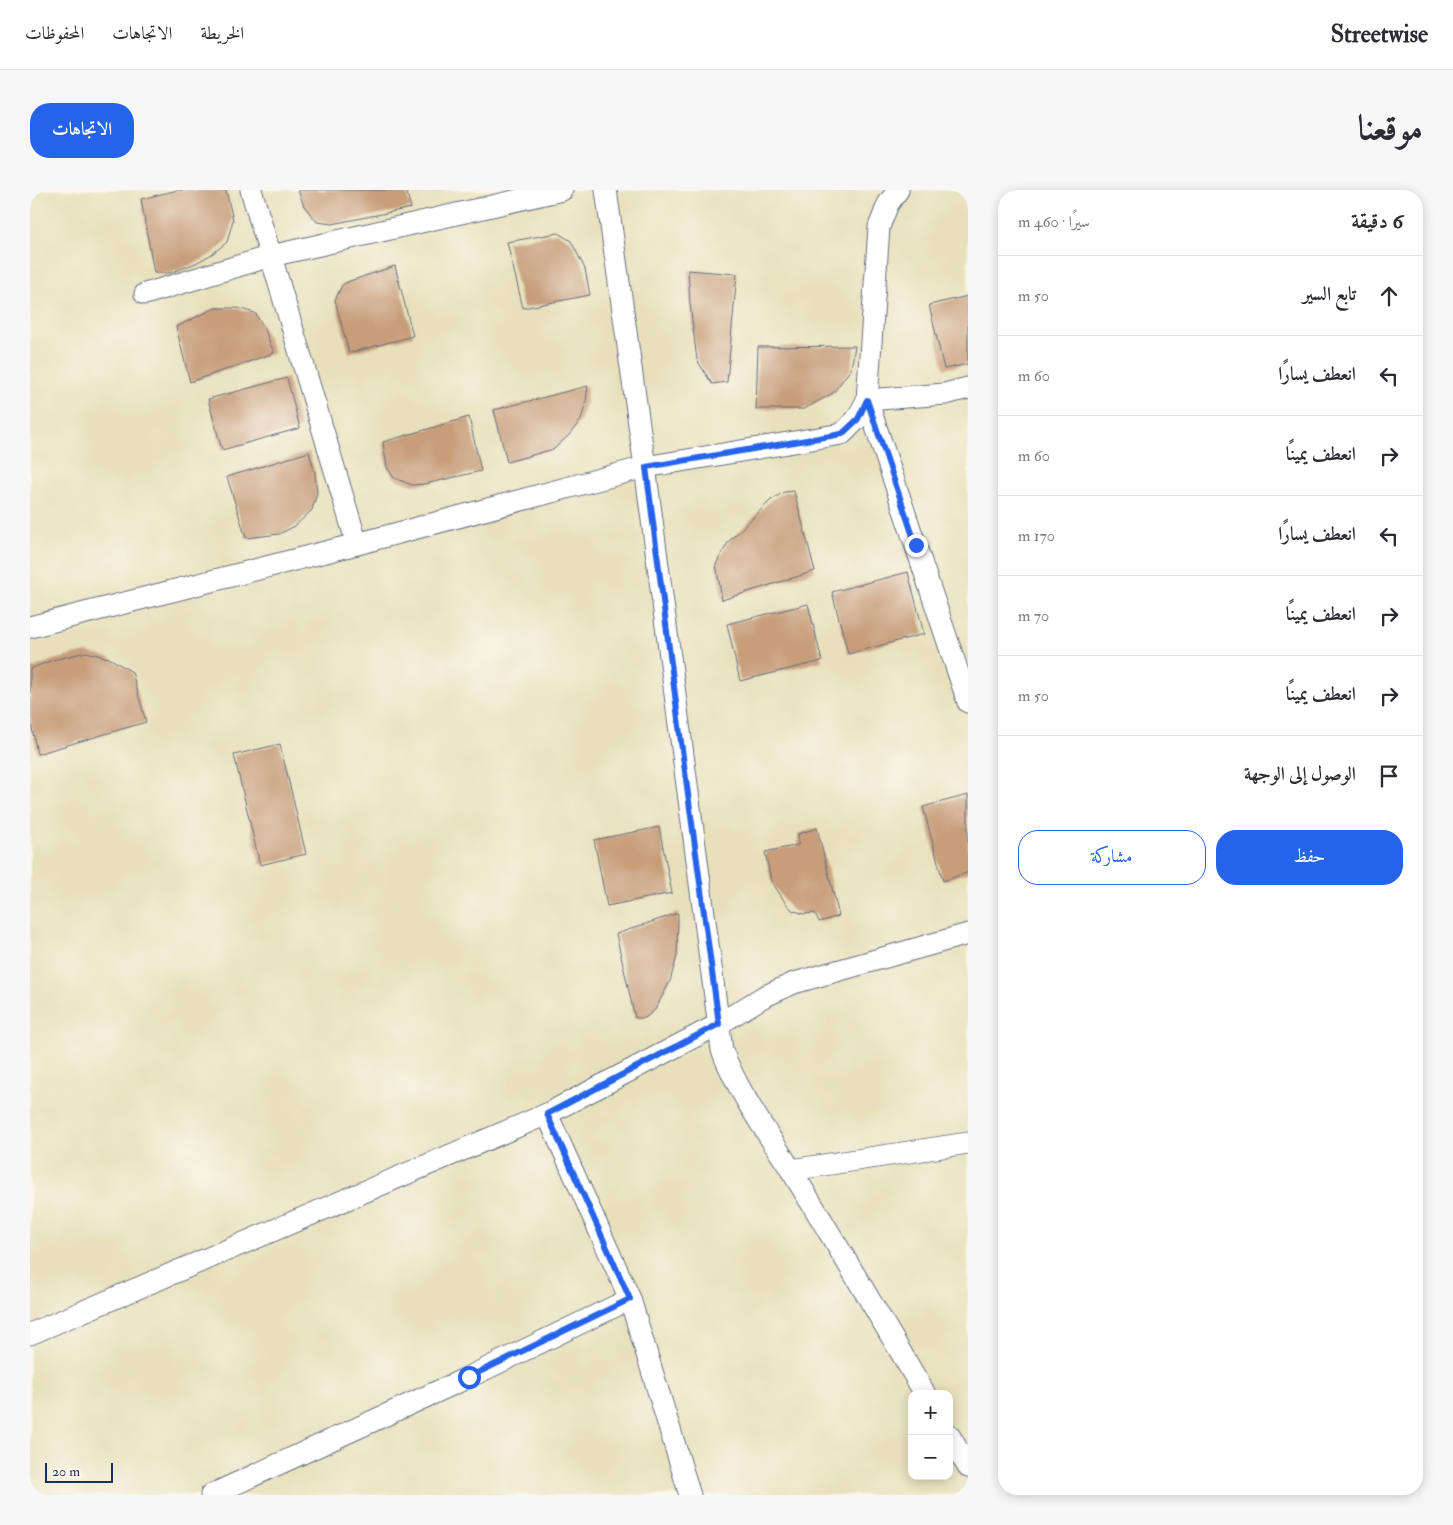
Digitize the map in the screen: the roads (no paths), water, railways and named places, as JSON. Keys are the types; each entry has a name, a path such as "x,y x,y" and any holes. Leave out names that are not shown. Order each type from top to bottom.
{"street":[{"path":"251,190 357,544"},
{"path":"145,294 271,256 562,190"},
{"path":"606,190 646,467 722,1050 731,1074 750,1108 791,1170 868,1295 924,1390"},
{"path":"30,627 357,544 646,467 842,434 858,419 867,400 879,227 888,204 898,190"},
{"path":"867,400 944,394 968,388"},
{"path":"867,400 968,702"},
{"path":"30,1334 547,1114 719,1024 763,997 794,983 968,934"},
{"path":"547,1114 630,1299 690,1495"},
{"path":"791,1170 968,1143"},
{"path":"211,1495 469,1377 630,1299"},
{"path":"953,1442 968,1467"}]}
